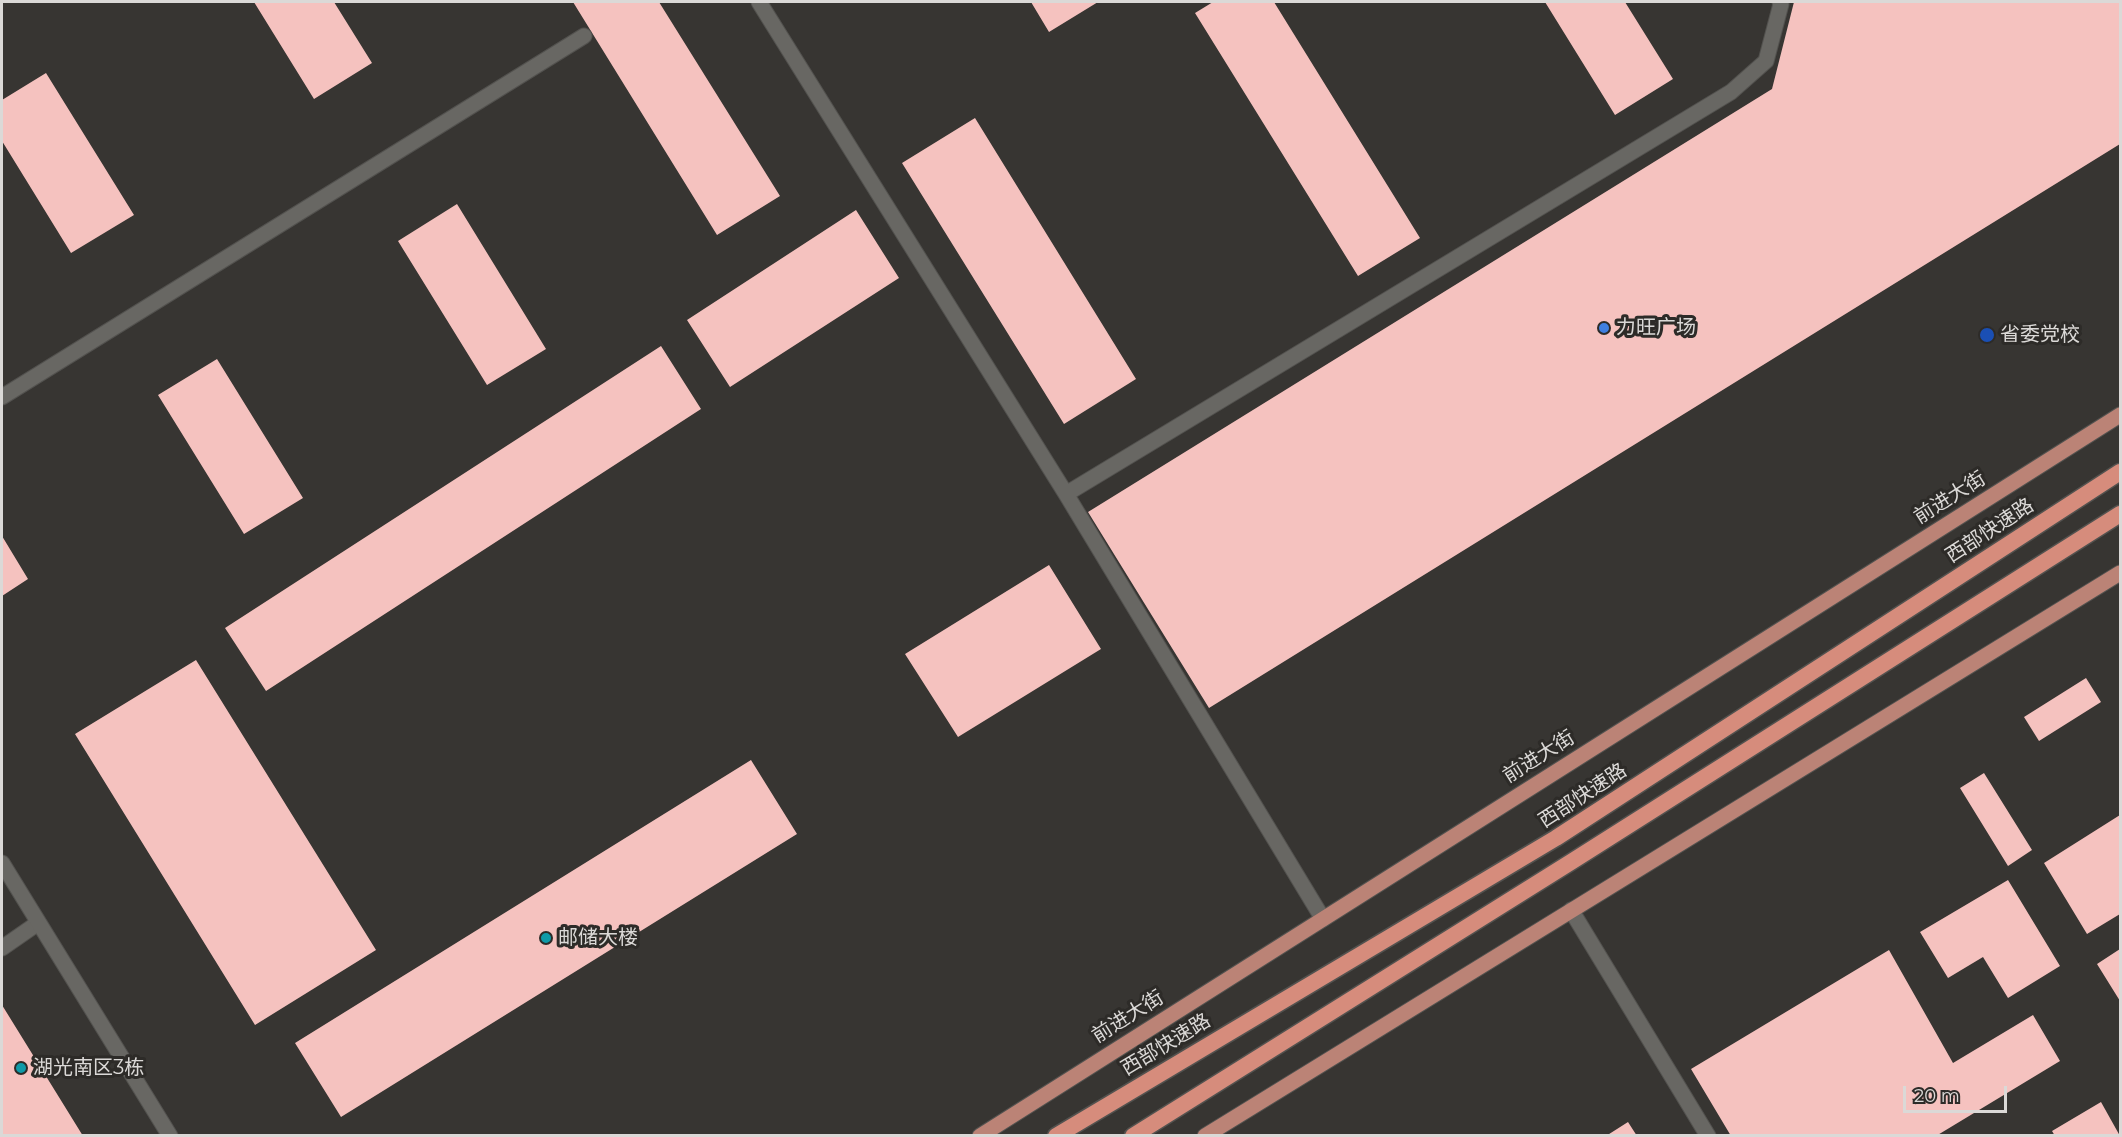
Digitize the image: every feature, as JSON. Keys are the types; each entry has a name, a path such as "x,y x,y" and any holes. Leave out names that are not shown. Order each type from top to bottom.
{"highway":[{"name":"西部快速路","path":"1056,1136 1556,838 2121,472"},
{"path":"1133,1136 2121,514"}],"main road":[{"name":"前进大街","path":"980,1136 2121,415"},
{"path":"1205,1136 2121,573"}],"street":[{"path":"759,2 1066,494 1323,919"},
{"path":"1066,494 1731,92 1766,61 1780,2"},
{"path":"2,397 584,36"},
{"path":"2,863 170,1136"},
{"path":"1571,910 1708,1136"},
{"path":"2,948 38,923"}],"building":[{"path":"254,2 334,2 372,63 314,99"},
{"path":"573,2 659,2 780,196 717,235"},
{"path":"1031,2 1098,2 1049,32"},
{"path":"1213,2 1274,2 1420,238 1358,276 1195,13"},
{"path":"1545,2 1625,2 1673,79 1615,115"},
{"name":"力旺广场","path":"1794,2 2120,2 2120,144 1209,708 1088,512 1772,89"},
{"path":"46,73 134,215 71,253 2,141 2,100"},
{"path":"975,118 1136,379 1064,424 902,163"},
{"path":"457,204 546,349 487,385 398,241"},
{"path":"856,210 899,278 730,387 687,320"},
{"path":"661,346 701,409 266,691 225,628"},
{"path":"217,359 303,498 244,534 158,395"},
{"path":"2,536 28,579 2,596"},
{"path":"1049,565 1101,649 958,737 905,654"},
{"path":"196,660 376,950 255,1025 75,734"},
{"path":"2086,678 2101,702 2039,741 2024,717"},
{"name":"邮储大楼","path":"751,760 797,834 341,1117 295,1043"},
{"path":"1984,773 2032,850 2008,866 1960,788"},
{"path":"2120,815 2120,914 2087,934 2044,863"},
{"path":"2008,880 2060,966 2008,998 1983,957 1948,978 1920,932"},
{"path":"2120,949 2120,1001 2097,964"},
{"path":"1889,950 1953,1063 2033,1015 2060,1061 1936,1136 1731,1136 1691,1069"},
{"name":"湖光南区3栋","path":"2,1005 83,1136 4,1136 2,1132"},
{"path":"2101,1102 2120,1136 2055,1136 2052,1131"},
{"path":"1628,1122 1637,1136 1606,1136"}],"place":[{"name":"力旺广场","path":"1604,328"},
{"name":"省委党校","path":"1987,335"},
{"name":"邮储大楼","path":"546,938"},
{"name":"湖光南区3栋","path":"21,1068"}]}
